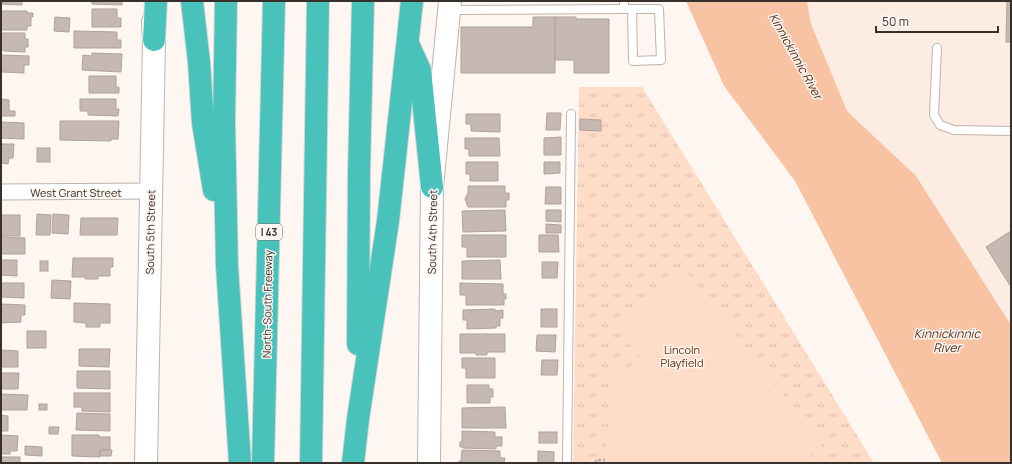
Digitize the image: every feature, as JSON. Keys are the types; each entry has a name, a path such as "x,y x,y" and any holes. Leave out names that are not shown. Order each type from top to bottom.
{"highway":[{"path":"154,40 156,1"},
{"path":"192,1 204,123 227,266"},
{"path":"226,1 224,121 227,266 240,463"},
{"name":"North-South Freeway","path":"263,463 274,1"},
{"path":"311,463 318,1"},
{"path":"358,419 359,172 363,1"},
{"path":"353,463 358,419 388,221 413,7"},
{"path":"408,44 420,70 432,187"}],"street":[{"name":"South 5th Street","path":"146,463 154,40 151,1"},
{"name":"South 4th Street","path":"429,463 432,187 449,5"},
{"name":"West Grant Street","path":"1,192 151,191"}],"lane":[{"path":"449,5 626,6 659,9 660,60 633,61 626,6"},
{"path":"937,48 934,115 940,125 954,130 1011,131"},
{"path":"567,463 571,114"}],"path":[{"path":"596,463 596,460 605,460"}],"shaded area":[{"path":"807,1 1011,1 1011,325 916,176 847,111 811,24"}],"green space":[{"name":"Lincoln Playfield","path":"579,87 642,87 874,463 573,463"},
{"path":"686,271 823,446 801,463 605,463 611,377 642,360 615,325"}],"water":[{"name":"Kinnickinnic River","path":"686,1 807,1 811,24 847,111 916,176 1011,325 1011,463 942,463 795,181 724,86"}],"building":[{"path":"1,1 22,1 22,5 1,4"},
{"path":"92,1 122,1 122,5 92,4"},
{"path":"1007,1 1011,1 1011,42 1006,42"},
{"path":"92,9 117,9 117,18 121,18 121,27 92,27"},
{"path":"1,11 27,11 27,13 33,13 33,17 31,17 31,26 27,26 27,30 1,30"},
{"path":"55,17 70,18 69,32 54,31"},
{"path":"533,17 555,17 555,73 461,73 461,27 533,27"},
{"path":"555,17 576,17 576,19 609,19 609,73 574,73 574,60 555,60"},
{"path":"74,31 117,32 117,40 121,40 121,48 74,48"},
{"path":"1,33 25,33 25,39 28,39 28,47 25,47 25,52 1,50"},
{"path":"92,53 122,54 121,72 82,70 83,55 92,56"},
{"path":"1,55 29,56 29,65 24,65 24,73 1,72"},
{"path":"89,76 116,76 116,87 119,87 119,93 89,93"},
{"path":"1,99 9,100 9,111 15,111 15,116 1,116"},
{"path":"80,99 116,99 116,109 119,109 118,116 88,115 88,111 80,111"},
{"path":"547,113 561,113 560,130 546,130"},
{"path":"466,114 500,114 500,132 471,131 471,124 466,124"},
{"path":"580,119 601,120 601,131 580,130"},
{"path":"60,121 119,121 118,139 111,139 111,141 60,140"},
{"path":"1,122 24,123 24,139 1,138"},
{"path":"561,137 561,155 544,155 544,138"},
{"path":"465,138 499,138 500,156 469,156 469,149 465,149"},
{"path":"1,144 14,144 13,158 9,158 8,164 1,163"},
{"path":"37,148 50,148 50,162 37,162"},
{"path":"466,162 498,162 498,181 470,181 470,174 466,174"},
{"path":"544,162 560,162 560,173 544,174"},
{"path":"468,186 505,186 505,193 509,193 509,200 506,200 506,207 468,207 465,199 468,193"},
{"path":"546,187 561,187 561,204 545,204"},
{"path":"505,210 506,231 463,232 462,211"},
{"path":"546,210 561,210 561,222 546,221"},
{"path":"37,214 51,215 50,235 36,235"},
{"path":"53,214 69,215 68,234 52,233"},
{"path":"1,215 20,215 20,236 1,236"},
{"path":"81,218 118,218 117,235 80,235"},
{"path":"546,224 561,225 561,233 546,233"},
{"path":"1011,231 1011,287 986,247"},
{"path":"462,235 506,235 506,257 467,257 467,247 462,247"},
{"path":"539,235 558,235 559,252 539,252"},
{"path":"1,237 25,238 25,254 1,254"},
{"path":"73,258 113,258 113,267 110,267 110,276 98,276 98,279 72,277"},
{"path":"1,260 17,260 17,276 1,275"},
{"path":"500,260 501,279 462,279 462,261"},
{"path":"40,261 48,261 48,271 40,271"},
{"path":"542,262 558,262 557,278 542,278"},
{"path":"52,280 71,281 70,299 51,298"},
{"path":"1,283 24,283 24,298 1,297"},
{"path":"460,283 503,284 503,294 506,294 504,305 466,305 466,295 460,295"},
{"path":"74,303 110,304 110,323 100,323 100,327 86,327 86,323 74,322"},
{"path":"1,304 25,305 25,315 21,315 21,322 1,323"},
{"path":"495,309 495,311 503,310 503,318 500,318 500,326 496,326 496,328 467,329 467,320 463,320 463,310"},
{"path":"541,309 557,309 557,327 541,327"},
{"path":"27,331 46,331 46,348 27,348"},
{"path":"460,334 505,334 505,352 487,352 487,355 460,353"},
{"path":"537,335 556,335 555,352 536,351"},
{"path":"79,349 110,349 109,367 79,366"},
{"path":"1,350 18,351 18,367 1,367"},
{"path":"462,358 495,358 495,378 466,378 466,368 462,368"},
{"path":"542,360 558,360 557,375 541,375"},
{"path":"77,371 110,371 110,389 77,388"},
{"path":"1,373 19,373 18,389 1,389"},
{"path":"467,385 489,385 489,389 493,389 493,397 490,397 490,403 467,403"},
{"path":"74,393 110,393 110,412 82,411 82,407 74,407"},
{"path":"1,394 28,395 27,410 1,410"},
{"path":"39,404 47,404 47,410 39,410"},
{"path":"505,407 506,428 462,428 462,408"},
{"path":"77,413 110,414 110,431 76,430"},
{"path":"1,415 8,416 8,431 1,431"},
{"path":"49,427 59,427 58,434 49,434"},
{"path":"462,431 495,432 495,437 502,437 502,446 496,446 496,449 460,447 460,442 462,442"},
{"path":"539,432 557,432 557,443 539,443"},
{"path":"1,435 18,436 17,451 10,451 10,454 1,454"},
{"path":"72,435 99,435 99,437 110,437 110,450 100,450 100,457 72,456"},
{"path":"25,446 42,447 42,456 25,455"},
{"path":"100,450 112,450 111,456 100,456"},
{"path":"462,450 500,451 500,458 505,458 504,463 459,463 459,461 461,461"},
{"path":"538,451 554,452 554,463 538,463"},
{"path":"1,457 20,457 20,463 1,463"}]}
